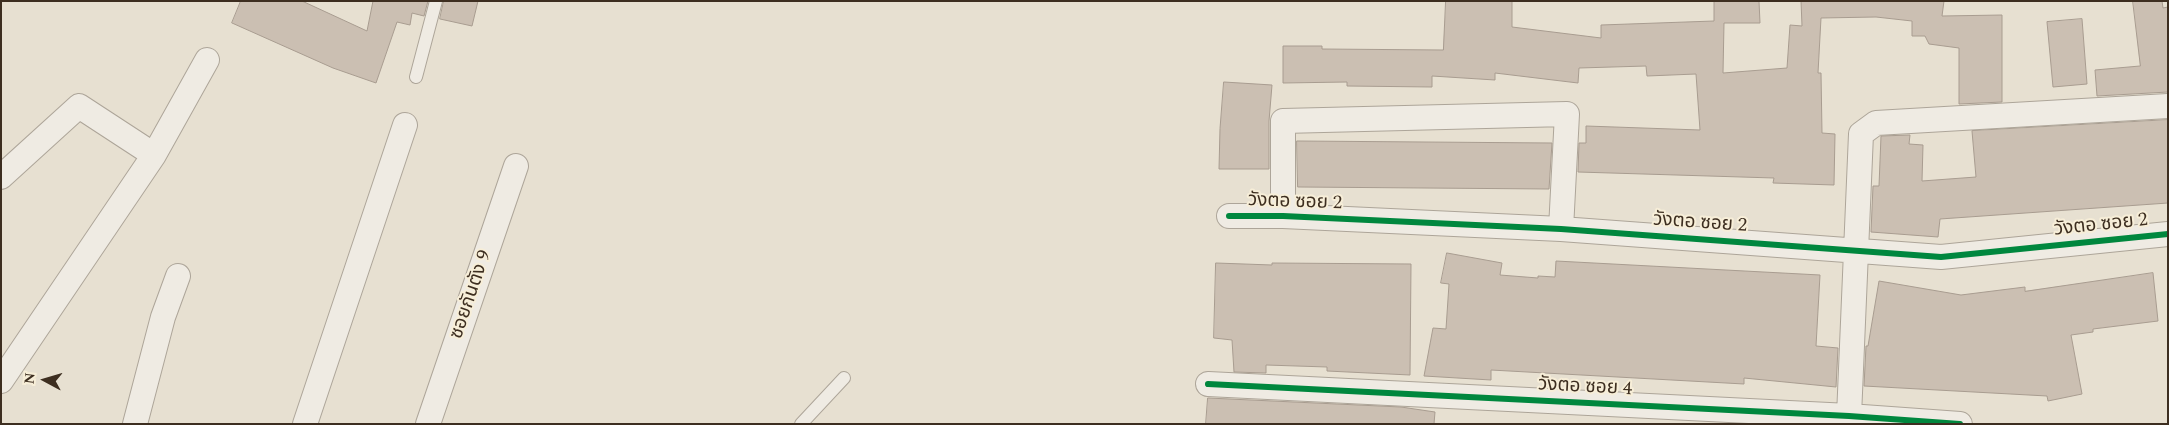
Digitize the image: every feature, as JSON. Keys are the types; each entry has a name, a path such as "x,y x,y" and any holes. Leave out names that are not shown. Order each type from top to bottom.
{"street":[{"path":"1,381 154,155 207,60"},
{"path":"1,177 79,106 154,155"},
{"path":"1849,416 1860,134 1876,123 2168,106"},
{"path":"1284,216 1283,120 1567,114 1561,228"},
{"path":"305,424 405,125"},
{"name":"ซอยกันตัง 9","path":"428,424 516,166"},
{"name":"วังตอ ซอย 2","path":"1229,216 1284,216 1561,228 1941,257 2168,234"},
{"path":"135,424 162,317 178,276"},
{"name":"วังตอ ซอย 4","path":"1208,384 1849,416 1960,424"}],"lane":[{"path":"416,77 436,1"},
{"path":"801,424 844,378"}],"building":[{"path":"241,1 302,1 367,31 373,1 428,1 424,16 412,13 410,25 397,22 376,83 333,68 232,23"},
{"path":"444,1 478,1 472,26 440,19"},
{"path":"1446,1 1512,1 1512,27 1601,38 1601,25 1714,21 1714,1 1759,1 1760,23 1724,23 1723,73 1787,68 1790,25 1802,26 1801,1 1944,1 1942,16 2002,15 2002,102 1959,104 1959,48 1929,44 1925,36 1912,36 1912,21 1876,17 1821,18 1818,73 1821,73 1822,133 1835,134 1834,185 1773,183 1774,178 1578,172 1579,143 1586,143 1586,126 1700,130 1696,74 1647,76 1646,66 1579,68 1578,83 1495,73 1495,80 1432,76 1432,87 1347,86 1347,82 1283,83 1283,46 1322,46 1322,49 1443,50"},
{"path":"2133,1 2162,1 2163,8 2168,7 2168,92 2097,96 2095,70 2140,66"},
{"path":"2082,19 2087,84 2053,87 2047,22"},
{"path":"1224,82 1272,85 1269,121 1269,169 1219,169"},
{"path":"2168,120 2168,203 1940,219 1938,237 1871,232 1873,186 1879,186 1881,136 1910,135 1909,144 1923,145 1922,181 1976,177 1972,131"},
{"path":"1297,141 1552,143 1549,189 1298,187"},
{"path":"1447,253 1502,263 1500,275 1538,278 1538,276 1555,277 1556,261 1820,275 1816,346 1838,348 1836,387 1744,378 1744,384 1491,370 1491,380 1424,376 1433,328 1446,329 1449,284 1441,283"},
{"path":"1216,263 1272,265 1272,263 1411,264 1410,375 1327,371 1327,367 1266,365 1266,373 1234,372 1232,340 1214,338"},
{"path":"2153,273 2158,321 2093,329 2093,332 2071,335 2082,394 2048,401 2047,396 1864,386 1866,346 1868,346 1879,281 1961,295 2025,287 2025,291"},
{"path":"1208,398 1401,407 1435,412 1434,424 1206,424"}],"cycle path":[{"path":"1229,216 1283,216 1561,229 1941,257 2168,234"},
{"path":"1208,384 1849,416 1960,424"}]}
